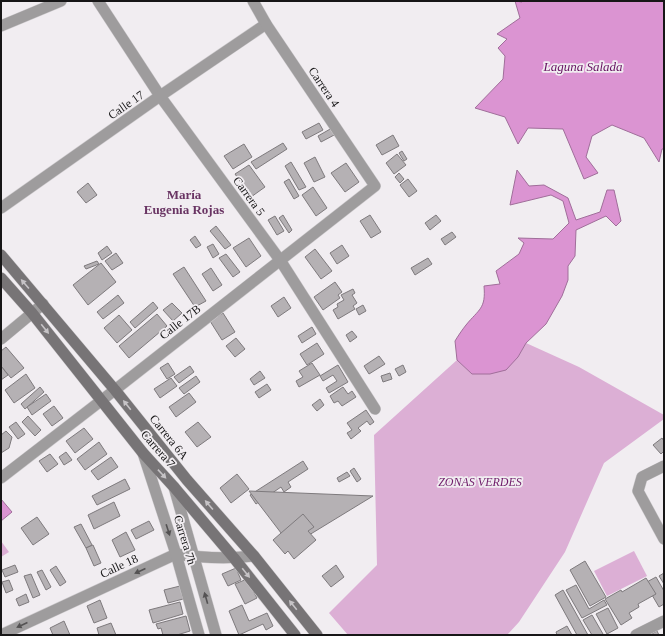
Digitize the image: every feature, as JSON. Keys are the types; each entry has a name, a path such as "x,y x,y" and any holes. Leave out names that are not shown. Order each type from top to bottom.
{"main road":[{"name":"Carrera 6A","path":"1,256 115,390 187,480 254,556 318,635"},
{"name":"Carrera 7","path":"1,278 32,313 143,453 234,558 295,635"}],"street":[{"path":"1,26 61,1"},
{"name":"Carrera 5","path":"98,1 160,96 280,260 375,408"},
{"name":"Carrera 4","path":"253,1 266,24 375,186"},
{"name":"Calle 17","path":"1,208 160,96 266,24"},
{"name":"Calle 17B","path":"1,478 375,186"},
{"path":"1,339 43,304"},
{"name":"Carrera 7h","path":"143,453 176,554 199,635"},
{"path":"664,466 642,477 638,491 664,539"},
{"name":"Carrera 7h","path":"174,487 216,635"},
{"path":"176,554 194,557 234,558 254,556"},
{"name":"Calle 18","path":"1,635 176,554"},
{"path":"636,635 664,621"}],"green space":[{"name":"ZONAS VERDES","path":"526,343 579,367 664,415 664,419 604,463 565,552 519,622 507,635 348,635 329,613 377,565 374,435 457,360 472,374 518,357"},
{"path":"1,541 9,552 1,557"},
{"path":"634,551 647,576 607,596 594,571"}],"water":[{"name":"Laguna Salada","path":"515,1 664,1 664,149 662,149 659,162 644,138 612,125 592,136 586,157 598,173 584,179 563,129 528,128 518,144 505,117 475,108 503,79 505,56 498,48 507,39 497,34 520,18"},
{"path":"517,170 529,186 544,185 568,198 576,220 600,212 607,190 614,190 621,221 616,226 606,216 576,230 575,256 568,266 568,280 562,296 546,324 526,343 518,357 506,370 490,374 472,374 457,360 455,341 481,308 484,300 484,286 500,284 496,271 519,254 524,243 518,238 553,239 569,223 563,201 551,195 510,205"},
{"path":"1,499 12,512 1,521"}],"building":[{"path":"319,123 323,130 306,139 302,132"},
{"path":"332,128 336,134 321,142 318,136"},
{"path":"393,135 399,146 382,155 376,145"},
{"path":"283,143 287,149 256,169 251,162"},
{"path":"244,144 252,157 233,169 224,156"},
{"path":"402,151 407,159 404,161 399,153"},
{"path":"397,154 406,165 394,174 386,163"},
{"path":"315,157 325,177 314,182 304,163"},
{"path":"291,162 306,187 299,190 285,166"},
{"path":"346,163 359,182 345,192 331,173"},
{"path":"249,165 265,187 251,197 235,174"},
{"path":"399,173 404,179 400,183 395,177"},
{"path":"289,179 299,196 294,199 284,182"},
{"path":"408,179 417,191 409,197 400,185"},
{"path":"88,183 97,195 86,203 77,192"},
{"path":"313,187 327,208 316,216 302,195"},
{"path":"283,215 292,230 289,233 279,218"},
{"path":"370,215 381,232 371,238 360,221"},
{"path":"436,215 441,221 430,230 425,223"},
{"path":"275,216 284,231 277,235 268,220"},
{"path":"216,226 231,245 225,249 210,231"},
{"path":"452,232 456,237 445,245 441,239"},
{"path":"195,236 201,245 196,248 190,240"},
{"path":"249,238 261,256 246,267 233,248"},
{"path":"213,244 219,254 213,258 207,247"},
{"path":"342,245 349,256 337,264 330,253"},
{"path":"107,246 112,253 102,260 98,253"},
{"path":"315,249 332,271 321,279 305,257"},
{"path":"116,253 123,263 112,270 105,261"},
{"path":"226,254 240,272 233,277 219,258"},
{"path":"428,258 432,264 415,275 411,268"},
{"path":"97,261 99,264 86,269 84,266"},
{"path":"101,263 116,282 88,305 73,285"},
{"path":"184,267 206,301 195,307 173,274"},
{"path":"211,268 222,285 213,291 202,274"},
{"path":"335,282 342,292 338,295 340,298 323,310 314,297"},
{"path":"353,289 355,293 352,295 357,303 353,306 355,309 338,319 333,310 338,307 337,304 344,300 341,295"},
{"path":"118,295 124,303 103,319 97,312"},
{"path":"284,297 291,308 278,317 271,306"},
{"path":"153,302 158,308 135,328 130,322"},
{"path":"172,303 182,313 173,321 163,310"},
{"path":"363,305 366,311 359,315 356,309"},
{"path":"223,313 235,332 222,340 210,321"},
{"path":"157,314 167,326 129,358 119,346"},
{"path":"119,315 132,330 117,343 104,328"},
{"path":"312,327 316,334 302,343 298,336"},
{"path":"352,331 357,337 350,342 346,335"},
{"path":"236,338 245,349 235,357 226,346"},
{"path":"317,343 324,354 307,365 300,354"},
{"path":"6,347 24,368 11,378 1,366 1,351"},
{"path":"379,356 385,364 369,374 364,366"},
{"path":"168,363 175,374 167,379 160,368"},
{"path":"312,363 320,375 299,387 296,381 303,377 299,371"},
{"path":"338,365 348,382 329,393 326,388 337,381 333,375 323,381 320,376"},
{"path":"403,365 406,372 399,376 395,369"},
{"path":"1,366 8,375 1,380"},
{"path":"190,366 194,372 179,383 174,377"},
{"path":"260,371 265,378 254,385 250,379"},
{"path":"390,373 392,379 383,382 381,376"},
{"path":"26,374 35,388 14,403 5,390"},
{"path":"196,376 200,382 184,394 179,388"},
{"path":"171,378 177,386 160,398 154,389"},
{"path":"267,384 271,390 259,398 255,392"},
{"path":"40,387 44,392 25,409 21,404"},
{"path":"343,387 348,394 352,391 356,397 342,406 338,401 334,403 330,396"},
{"path":"189,393 196,402 176,417 169,407"},
{"path":"46,394 51,401 32,415 27,407"},
{"path":"320,399 324,405 317,411 312,405"},
{"path":"54,406 63,418 52,426 43,414"},
{"path":"366,410 374,422 370,425 367,421 358,428 361,431 351,439 347,433 352,430 347,423"},
{"path":"28,416 41,430 35,436 22,422"},
{"path":"16,422 25,434 18,439 9,427"},
{"path":"198,422 211,437 197,447 185,432"},
{"path":"84,428 93,439 75,453 66,441"},
{"path":"6,431 12,437 9,448 1,453 1,435"},
{"path":"662,438 664,441 664,451 661,454 653,445"},
{"path":"99,442 107,454 85,470 77,459"},
{"path":"66,452 72,460 64,465 59,457"},
{"path":"50,454 58,464 47,472 39,461"},
{"path":"111,457 118,467 98,480 91,471"},
{"path":"303,461 308,469 288,482 291,487 284,492 281,487 256,504 250,495"},
{"path":"354,468 361,479 357,482 350,471"},
{"path":"347,472 350,476 339,482 337,478"},
{"path":"237,474 249,489 231,503 220,488"},
{"path":"125,479 130,489 97,505 92,496"},
{"path":"249,491 373,496 291,546"},
{"path":"114,502 120,516 94,529 88,515"},
{"path":"303,514 314,527 308,531 316,540 294,559 288,551 285,554 273,540"},
{"path":"37,517 49,534 33,545 21,528"},
{"path":"149,521 154,530 136,539 131,530"},
{"path":"81,524 92,545 86,548 74,527"},
{"path":"126,532 135,550 120,557 112,540"},
{"path":"93,545 101,563 94,566 86,548"},
{"path":"585,561 606,597 590,606 570,570"},
{"path":"15,565 18,572 5,577 2,570"},
{"path":"336,565 344,577 331,587 322,576"},
{"path":"56,566 66,582 60,586 50,570"},
{"path":"236,568 241,580 228,586 222,574"},
{"path":"42,570 51,587 46,590 37,572"},
{"path":"664,573 664,584 659,576"},
{"path":"31,574 40,595 33,598 24,576"},
{"path":"656,577 664,591 664,604 659,607 645,583"},
{"path":"646,578 656,594 638,604 639,607 629,613 632,618 621,625 605,599 621,590 622,592"},
{"path":"247,579 257,598 245,604 235,584"},
{"path":"9,580 13,590 6,593 2,582"},
{"path":"576,585 589,609 604,600 607,605 582,618 566,590"},
{"path":"180,586 183,599 168,603 164,590"},
{"path":"563,590 588,635 577,635 555,595"},
{"path":"26,594 29,602 19,606 16,599"},
{"path":"100,600 107,618 94,623 87,606"},
{"path":"180,602 183,614 153,623 149,610"},
{"path":"242,605 249,621 267,613 273,626 266,630 263,624 239,635 229,611"},
{"path":"608,608 618,628 607,634 596,614"},
{"path":"592,615 603,634 602,635 592,635 583,620"},
{"path":"186,616 190,631 177,635 163,635 161,628 158,629 156,624"},
{"path":"64,621 70,635 53,635 50,628"},
{"path":"111,623 116,635 99,635 97,628"},
{"path":"567,626 572,635 557,635 556,632"},
{"path":"657,631 659,635 650,635"}],"district":[{"name":"María Eugenia Rojas","path":"184,202"}]}
